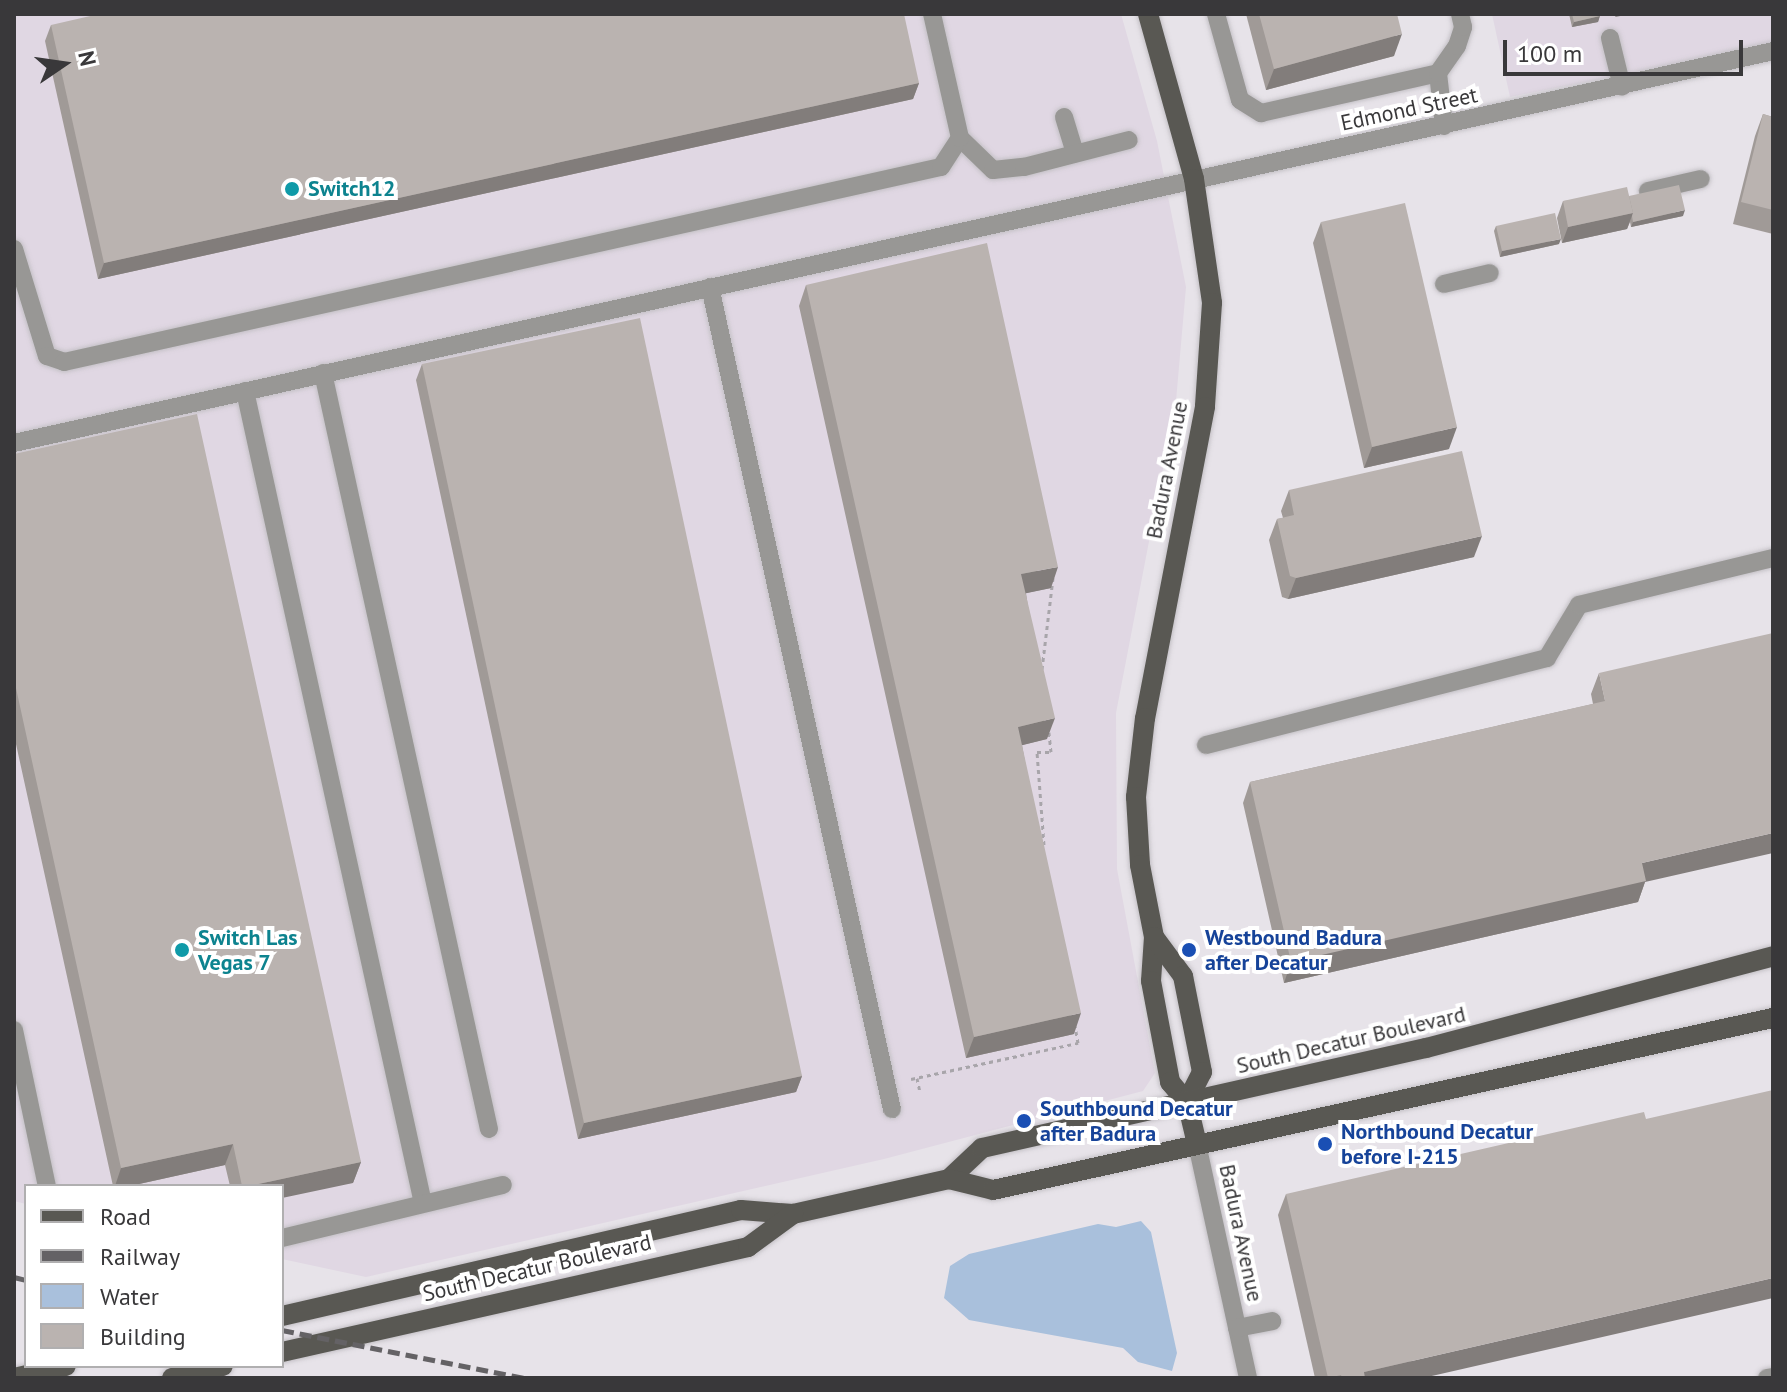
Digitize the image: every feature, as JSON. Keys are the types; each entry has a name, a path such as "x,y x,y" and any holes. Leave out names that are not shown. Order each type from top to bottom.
{"main road":[{"name":"Badura Avenue","path":"1148,14 1194,179 1212,303 1205,407 1145,718 1136,797 1140,865 1154,937 1151,981 1170,1082 1187,1102 1197,1144"},
{"name":"Badura Avenue","path":"1154,937 1183,976 1186,990 1202,1072 1187,1102"},
{"name":"South Decatur Boulevard","path":"949,1179 982,1148 1426,1048 1773,956"},
{"name":"South Decatur Boulevard","path":"284,1316 741,1210 793,1214 949,1179 993,1190 1773,1018"},
{"name":"South Decatur Boulevard","path":"284,1352 748,1247 793,1214"},
{"path":"14,1378 57,1368"},
{"path":"172,1378 214,1368"}],"street":[{"path":"932,14 960,138 993,170 1129,140"},
{"path":"1216,14 1240,100 1261,113 1438,73"},
{"path":"1444,126 1438,73 1457,46 1460,14"},
{"path":"1610,38 1622,87"},
{"name":"Edmond Street","path":"14,443 1773,51"},
{"path":"1064,117 1075,153"},
{"path":"14,249 47,356 64,362 941,167 960,138"},
{"path":"1648,191 1701,179"},
{"path":"1444,284 1490,273"},
{"path":"710,287 892,1109"},
{"path":"323,373 489,1129"},
{"path":"245,391 423,1203"},
{"path":"1206,745 1547,658 1579,605 1773,558"},
{"path":"14,1030 47,1184"},
{"name":"Badura Avenue","path":"1197,1144 1248,1378"},
{"path":"284,1238 503,1185"},
{"path":"1237,1328 1272,1321"}],"path":[{"path":"1042,673 1054,595 1051,569"},
{"path":"1046,855 1037,752 1051,752 1049,729"},
{"path":"911,1079 1078,1043 1073,1013"},
{"path":"917,1078 920,1092"}],"shaded area":[{"path":"14,14 1121,14 1157,141 1186,287 1176,401 1116,713 1117,869 1155,1073 1143,1091 884,1159 366,1277 284,1259 284,1184 24,1184 24,1204 14,1201"},
{"path":"1492,14 1773,14 1773,45 1510,97"}],"water":[{"path":"1141,1221 1151,1232 1177,1353 1172,1371 1138,1362 1123,1348 969,1320 944,1298 950,1266 969,1254 1098,1224 1116,1227"}],"building":[{"name":"Switch12","path":"99,14 904,14 919,83 104,263 51,25"},
{"path":"1259,14 1397,14 1402,34 1274,69"},
{"path":"1572,14 1600,14 1600,16 1574,22"},
{"path":"1763,114 1773,117 1773,210 1741,202"},
{"path":"1679,185 1685,210 1633,222 1629,196"},
{"path":"1627,187 1633,213 1568,227 1563,201"},
{"path":"1405,203 1457,427 1372,447 1321,222"},
{"path":"1555,213 1561,239 1502,251 1496,226"},
{"path":"987,243 1058,567 1021,574 1055,718 1018,727 1081,1013 974,1037 806,285"},
{"path":"640,318 802,1076 584,1123 422,364"},
{"name":"Switch Las Vegas 7","path":"197,414 361,1162 258,1184 242,1184 233,1144 121,1168 14,679 14,454"},
{"path":"1462,451 1482,536 1296,578 1290,576 1277,519 1294,515 1289,490"},
{"path":"1773,633 1773,833 1642,863 1646,881 1291,962 1250,782 1605,701 1599,673"},
{"path":"1773,1090 1773,1278 1364,1372 1365,1378 1342,1378 1341,1375 1328,1378 1286,1194 1644,1112 1646,1119"}],"railway":[{"path":"14,1277 24,1280"},
{"path":"284,1330 524,1378"}],"place":[{"name":"Switch12","path":"292,189"},
{"name":"Switch Las Vegas 7","path":"182,950"},
{"name":"Westbound Badura after Decatur","path":"1189,950"},
{"name":"Southbound Decatur after Badura","path":"1024,1121"},
{"name":"Northbound Decatur before I-215","path":"1325,1144"}]}
